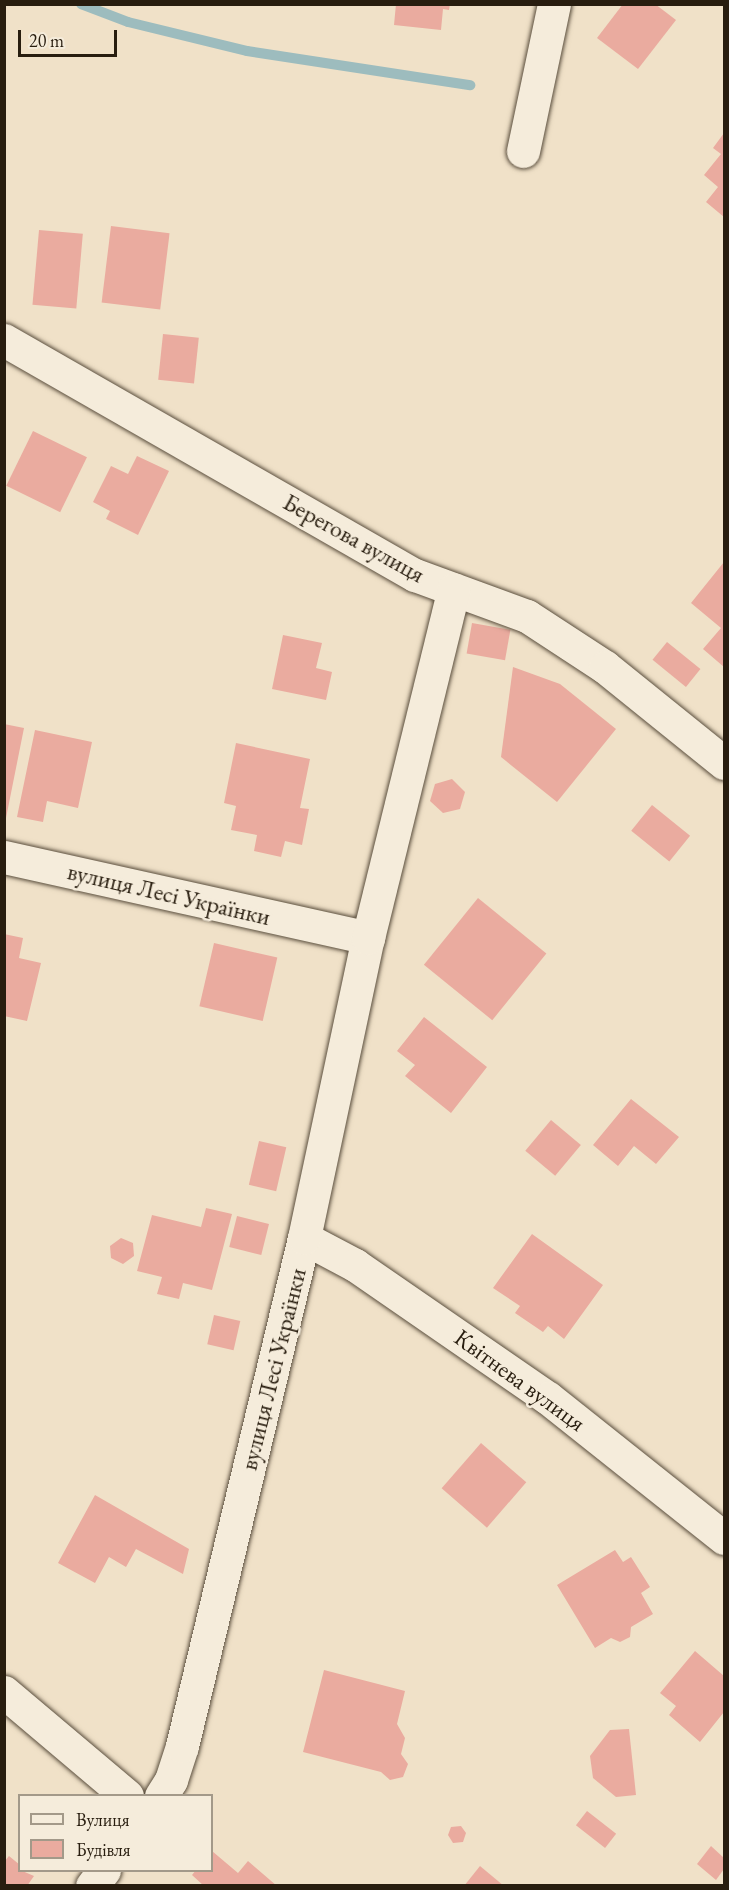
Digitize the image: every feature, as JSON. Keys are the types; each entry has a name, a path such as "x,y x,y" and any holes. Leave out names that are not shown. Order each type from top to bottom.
{"street":[{"path":"523,151 554,4"},
{"name":"Берегова вулиця","path":"4,340 415,575 527,616 605,667 724,763"},
{"name":"вулиця Лесі Українки","path":"162,1794 171,1780 182,1746 304,1238 368,938 454,589"},
{"name":"вулиця Лесі Українки","path":"4,857 368,938"},
{"name":"Квітнева вулиця","path":"304,1238 364,1271 548,1398 724,1538"},
{"path":"4,1692 125,1794"},
{"path":"93,1886 103,1872"}],"building":[{"path":"396,4 450,4 449,10 443,9 441,30 394,25"},
{"path":"623,4 655,4 676,20 638,69 597,38"},
{"path":"724,133 724,217 706,202 718,187 704,175 721,154 713,148"},
{"path":"111,226 170,233 160,310 102,302"},
{"path":"39,230 83,234 76,309 32,305"},
{"path":"163,334 199,338 194,384 158,380"},
{"path":"33,431 87,457 60,512 6,486"},
{"path":"137,456 169,471 138,535 106,519 110,511 93,502 111,466 128,474"},
{"path":"724,562 724,667 703,649 721,628 691,603"},
{"path":"472,623 510,630 505,660 467,654"},
{"path":"283,635 322,643 316,668 332,672 326,700 272,689"},
{"path":"667,642 700,669 686,687 653,660"},
{"path":"513,667 560,684 616,729 557,802 501,757"},
{"path":"4,724 24,728 6,818 4,818"},
{"path":"35,730 92,742 78,808 47,801 43,822 17,817"},
{"path":"236,743 310,759 300,808 309,809 302,845 285,841 281,857 254,851 257,835 231,830 236,806 224,803"},
{"path":"452,779 465,792 460,809 443,813 430,801 435,784"},
{"path":"652,805 690,836 669,861 631,831"},
{"path":"478,898 546,953 492,1020 424,965"},
{"path":"4,934 23,938 19,958 41,963 27,1021 4,1016"},
{"path":"214,943 277,958 263,1021 199,1006"},
{"path":"424,1017 487,1067 451,1113 405,1076 415,1065 397,1051"},
{"path":"631,1099 679,1137 656,1164 634,1146 618,1166 593,1145"},
{"path":"551,1120 581,1145 555,1176 525,1151"},
{"path":"259,1141 286,1147 276,1191 249,1185"},
{"path":"206,1208 232,1214 212,1290 183,1283 179,1299 157,1294 162,1277 137,1271 152,1215 201,1227"},
{"path":"237,1216 269,1224 261,1255 229,1247"},
{"path":"532,1234 603,1285 564,1339 548,1326 543,1332 515,1313 520,1306 493,1288"},
{"path":"121,1238 133,1243 134,1256 123,1264 111,1258 110,1246"},
{"path":"214,1315 240,1321 234,1350 207,1344"},
{"path":"481,1443 526,1482 487,1528 442,1488"},
{"path":"95,1495 189,1549 183,1574 136,1549 126,1567 109,1557 95,1583 58,1563"},
{"path":"615,1550 623,1562 631,1557 650,1587 641,1593 653,1614 631,1627 630,1637 620,1642 611,1638 595,1648 557,1585"},
{"path":"695,1651 724,1676 724,1712 700,1742 669,1715 676,1706 660,1693"},
{"path":"324,1670 405,1691 397,1724 405,1738 401,1754 408,1764 403,1777 390,1780 381,1772 303,1752"},
{"path":"629,1729 636,1795 616,1797 593,1778 590,1756 610,1730"},
{"path":"587,1811 616,1834 605,1848 576,1825"},
{"path":"461,1826 466,1833 463,1842 453,1843 448,1835 451,1827"},
{"path":"711,1846 724,1858 724,1869 716,1880 697,1864"},
{"path":"213,1852 238,1873 248,1861 277,1886 204,1886 192,1875 194,1872 213,1872"},
{"path":"9,1856 18,1863 18,1872 34,1876 27,1886 4,1886 4,1862"},
{"path":"480,1866 504,1886 464,1886"}],"waterway":[{"path":"81,4 128,22 247,51 470,85"}]}
